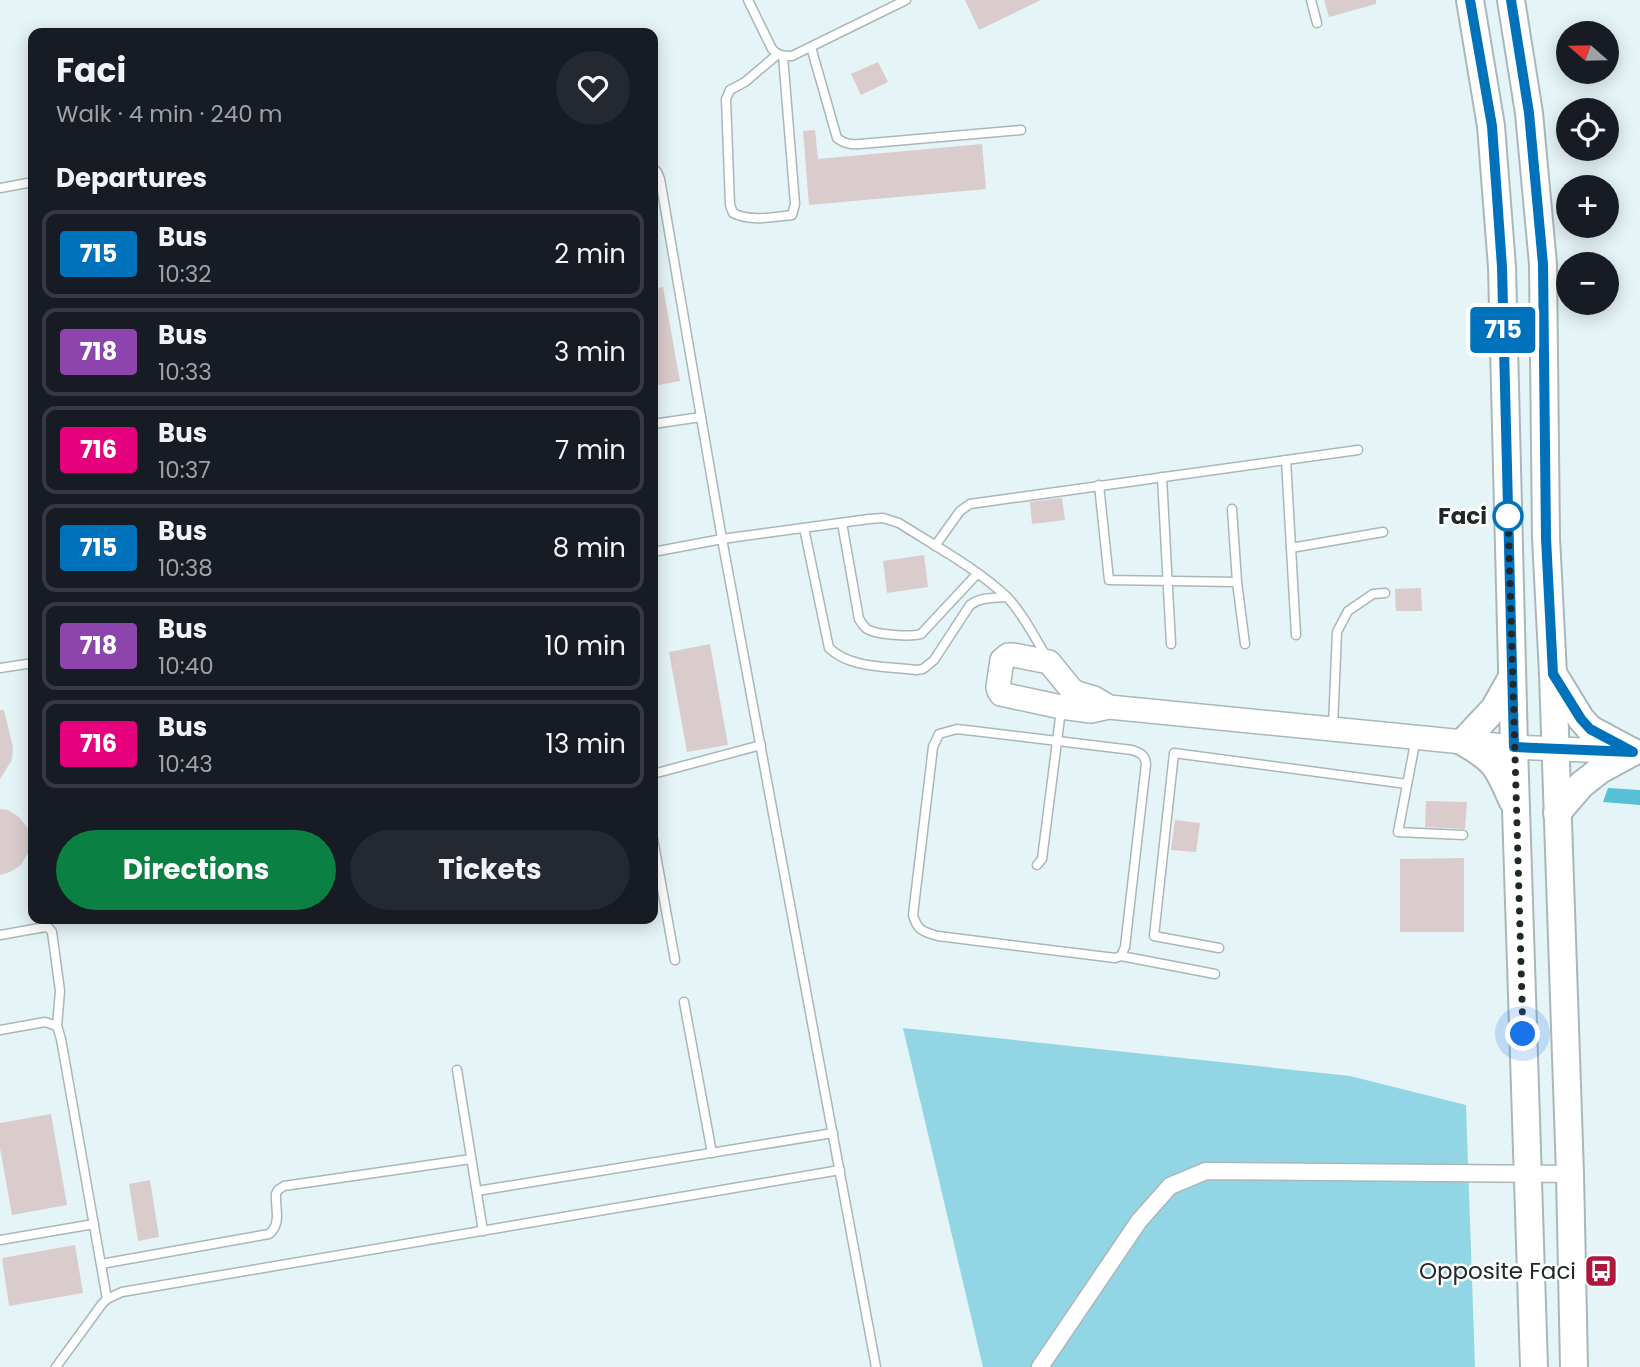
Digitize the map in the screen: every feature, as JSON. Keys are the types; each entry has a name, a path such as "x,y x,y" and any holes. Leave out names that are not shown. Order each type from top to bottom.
{"main road":[{"path":"1470,0 1492,126 1502,267 1534,1367"},
{"path":"1511,0 1529,113 1543,264 1546,538 1570,1174 1574,1367"},
{"path":"1553,674 1590,729 1637,752"},
{"path":"1512,675 1494,709 1463,742 1493,762 1502,775 1516,809"},
{"path":"1557,813 1581,785 1600,770 1637,752"}],"street":[{"path":"1109,708 1094,698 1071,689 1049,662 1008,655 1002,660 999,691 1005,695 1061,707 1091,711 1109,708 1514,747 1637,752"},
{"path":"1040,1367 1139,1221 1170,1186 1206,1171 1570,1174"}],"lane":[{"path":"748,0 772,49 780,55 792,56 906,0"},
{"path":"1311,0 1317,23"},
{"path":"811,47 838,138 844,143 851,145 1021,130"},
{"path":"780,55 794,210 792,215 742,218 733,213 730,205 726,99 730,90 780,55"},
{"path":"658,174 722,539 876,1367"},
{"path":"0,188 28,184"},
{"path":"658,424 701,417"},
{"path":"935,546 960,511 970,504 1358,450"},
{"path":"1286,460 1296,635"},
{"path":"1162,477 1171,644"},
{"path":"1099,485 1109,580 1237,582"},
{"path":"1232,509 1245,644"},
{"path":"658,551 722,539 890,519 977,574 1006,597 1027,624 1049,662"},
{"path":"842,523 859,619 864,628 915,636 921,634 977,574"},
{"path":"804,528 829,648 850,661 923,669 933,660 970,605 984,599 1006,597"},
{"path":"1291,548 1383,532"},
{"path":"1333,729 1336,632 1348,611 1373,594 1384,593"},
{"path":"0,668 28,664"},
{"path":"1037,865 1042,859 1061,707"},
{"path":"1121,956 1125,947 1145,757 1132,750 957,729 939,734 933,747 913,915 915,924 924,932 1115,958 1121,956 1215,974"},
{"path":"1416,737 1398,832 1463,835"},
{"path":"658,773 761,745"},
{"path":"1219,948 1154,936 1174,752 1407,784"},
{"path":"658,866 675,960"},
{"path":"0,935 45,926 52,932 60,991 57,1026 107,1299"},
{"path":"684,1002 712,1153"},
{"path":"0,1030 45,1022 57,1026"},
{"path":"457,1070 483,1231"},
{"path":"477,1191 833,1133"},
{"path":"101,1264 268,1234 274,1230 278,1219 276,1194 284,1186 471,1159"},
{"path":"56,1367 107,1299 122,1293 840,1170"},
{"path":"0,1240 94,1224"}],"shaded area":[{"path":"1608,788 1640,790 1640,805 1603,802"},
{"path":"903,1028 1350,1076 1466,1105 1475,1367 983,1367"}],"building":[{"path":"965,0 1041,0 979,30"},
{"path":"1324,0 1376,0 1376,4 1329,17"},
{"path":"878,62 888,82 861,95 851,74"},
{"path":"815,130 818,159 982,144 986,189 809,205 803,131"},
{"path":"663,287 680,381 658,385 658,288"},
{"path":"1062,498 1065,520 1032,524 1030,502"},
{"path":"924,555 928,587 887,593 883,561"},
{"path":"1421,588 1422,611 1396,611 1395,589"},
{"path":"710,644 728,745 687,752 669,652"},
{"path":"0,710 4,710 13,747 12,760 0,779"},
{"path":"1426,801 1467,802 1465,829 1425,827"},
{"path":"0,809 8,810 19,817 27,827 28,853 21,865 0,875"},
{"path":"1175,820 1200,823 1196,852 1171,850"},
{"path":"1464,858 1464,932 1400,932 1400,859"},
{"path":"51,1114 67,1205 12,1215 0,1148 0,1123"},
{"path":"150,1180 159,1237 138,1241 129,1184"},
{"path":"75,1245 83,1293 9,1306 2,1258"}],"bus line":[{"name":"715","path":"1470,0 1492,126 1502,267 1514,747 1633,752 1590,729 1553,674 1546,538 1543,264 1529,113 1511,0"}],"place":[{"name":"Faci","path":"1508,516"},
{"name":"Opposite Faci","path":"1601,1271"}],"route":[{"path":"1508,516 1508,512 1523,1034"}]}
